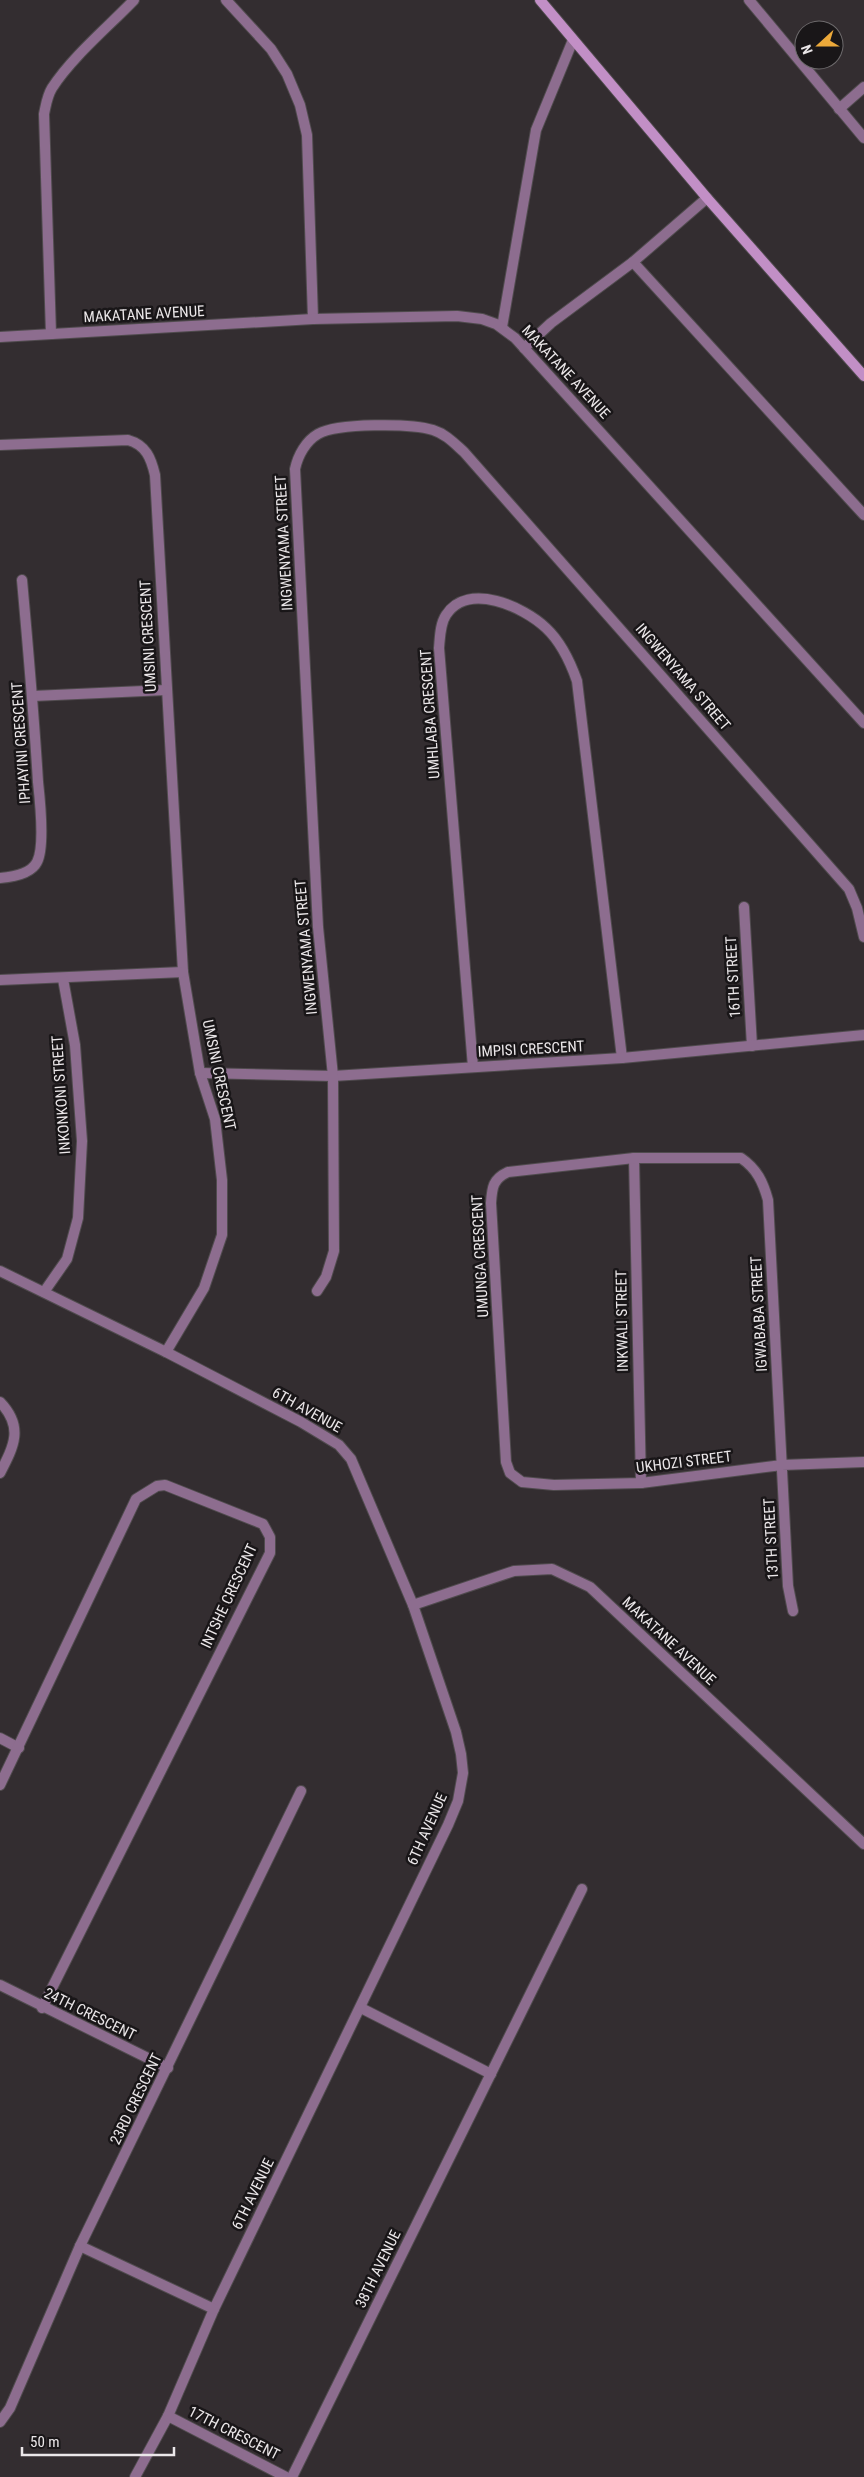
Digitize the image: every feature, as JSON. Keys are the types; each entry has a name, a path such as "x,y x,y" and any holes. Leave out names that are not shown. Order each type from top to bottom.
{"main road":[{"path":"540,0 708,198 864,376"}],"street":[{"path":"51,334 44,114 47,99 51,89 64,72 134,0"},
{"path":"226,0 271,49 287,74 300,105 307,135 313,319"},
{"path":"749,0 864,138"},
{"path":"502,327 536,130 573,40"},
{"path":"839,109 864,87"},
{"path":"524,348 551,323 633,262 708,198"},
{"path":"633,262 864,515"},
{"name":"MAKATANE AVENUE","path":"0,337 313,319 457,316 482,319 502,327 524,348 864,723"},
{"name":"INGWENYAMA STREET","path":"317,1291 326,1277 334,1251 332,1076 318,927 295,469 303,448 316,435 325,430 377,425 433,430 448,437 464,452 849,889 857,908 864,937"},
{"name":"UMSINI CRESCENT","path":"0,445 121,440 135,442 147,452 155,475 183,972 200,1073 215,1119 222,1180 222,1235 204,1288 166,1352"},
{"name":"IPHAYINI CRESCENT","path":"0,878 16,875 32,868 37,863 40,853 40,814 33,696 22,580"},
{"name":"UMHLABA CRESCENT","path":"473,1067 439,648 445,616 454,606 476,598 493,599 506,604 527,614 546,628 560,644 577,681 622,1058"},
{"path":"33,696 166,690"},
{"name":"16TH STREET","path":"744,907 752,1046"},
{"path":"0,980 63,979 183,972"},
{"name":"INKONKONI STREET","path":"44,1292 67,1259 78,1218 82,1142 75,1045 63,979"},
{"name":"IMPISI CRESCENT","path":"200,1073 332,1076 622,1058 864,1035"},
{"name":"UMUNGA CRESCENT","path":"510,1473 506,1462 492,1187 497,1177 508,1172 634,1158 741,1158 752,1165"},
{"name":"INKWALI STREET","path":"634,1158 641,1483"},
{"name":"IGWABABA STREET","path":"752,1165 762,1179 768,1200 782,1465"},
{"name":"6TH AVENUE","path":"0,1271 166,1352 301,1422 339,1445 351,1459 363,1484 413,1605 456,1732 461,1754 461,1786 448,1825 214,2309 168,2416 135,2477"},
{"path":"0,1402 14,1422 15,1437 0,1473"},
{"name":"UKHOZI STREET","path":"510,1473 522,1482 539,1484 641,1483 782,1465 864,1462"},
{"name":"13TH STREET","path":"782,1465 788,1586 793,1611"},
{"name":"INTSHE CRESCENT","path":"0,1785 136,1500 157,1486 165,1485 263,1524 270,1537 270,1553 42,2008"},
{"name":"MAKATANE AVENUE","path":"413,1605 514,1571 552,1569 590,1587 862,1837"},
{"path":"0,1738 19,1748"},
{"name":"23RD CRESCENT","path":"0,2422 10,2408 80,2246 301,1791"},
{"name":"38TH AVENUE","path":"292,2477 582,1888"},
{"name":"24TH CRESCENT","path":"0,1985 42,2008 168,2068"},
{"path":"361,2008 491,2074"},
{"path":"80,2246 214,2309"},
{"name":"17TH CRESCENT","path":"168,2416 286,2477"}]}
